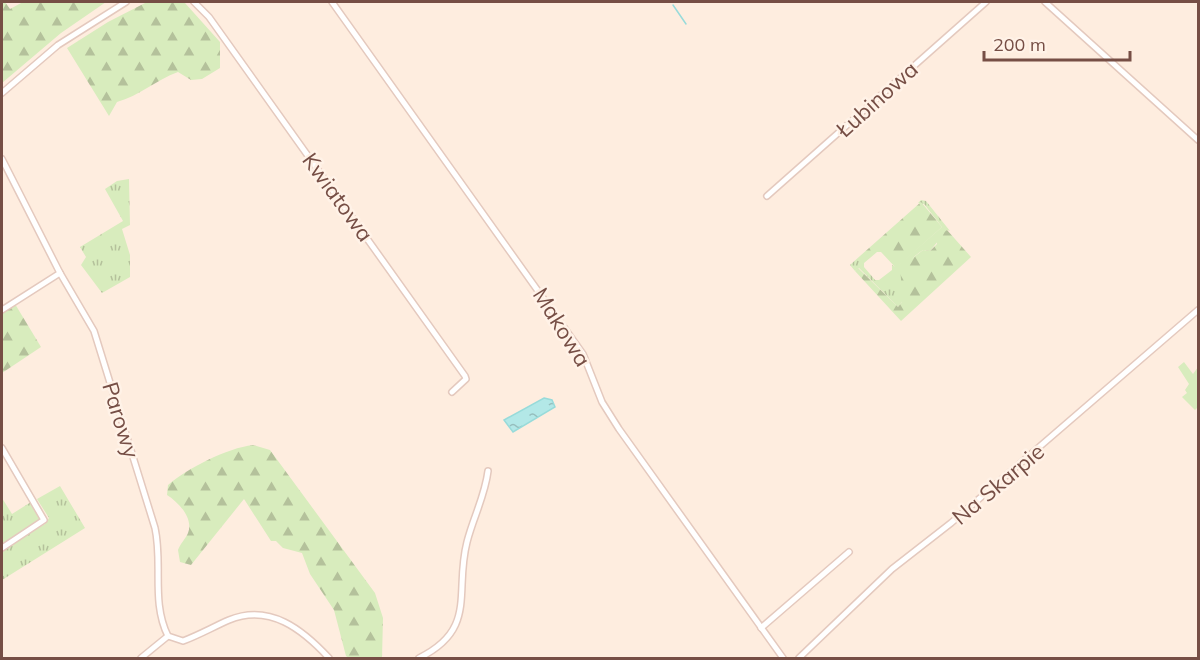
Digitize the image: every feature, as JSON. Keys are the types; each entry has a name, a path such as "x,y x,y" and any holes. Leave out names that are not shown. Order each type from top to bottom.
{"street":[{"path":"2,93 65,40 126,2"},
{"name":"Kwiatowa","path":"194,2 209,17 465,376 466,379 452,392"},
{"name":"Makowa","path":"332,2 583,354 602,402 619,429 783,658"},
{"name":"Łubinowa","path":"767,196 986,2"},
{"path":"1045,2 1198,140"},
{"name":"Parowy","path":"2,159 60,273 88,318 101,350 155,528 161,621 168,636"},
{"path":"2,309 60,273"},
{"name":"Na Skarpie","path":"799,658 892,569 951,524 1198,310"},
{"path":"2,448 44,520 2,548"},
{"path":"419,658 446,640 459,618 466,544 488,471"},
{"path":"761,628 849,552"},
{"path":"141,658 168,636 183,641 230,620 249,615 273,616 303,632 329,658"}],"green space":[{"path":"2,2 5,2 10,9 23,2 106,2 61,33 2,83"},
{"path":"147,2 185,3 220,42 220,68 202,79 191,80 178,72 170,75 133,96 117,102 109,116 67,48 108,22"},
{"path":"129,179 130,225 122,229 130,255 130,277 102,293 81,265 86,257 80,247 123,221 105,189 117,181"},
{"path":"921,200 926,201 950,231 947,230 930,251 923,250 907,266 902,286 902,302 898,307 859,268 855,271 850,265 860,256 870,258 864,263 864,267 875,280 879,280 892,270 892,265 896,267 942,227 924,204 918,203"},
{"path":"921,202 942,227 896,268 881,252 877,252 870,258 861,258 860,256"},
{"path":"947,230 971,257 901,321 855,271 858,268 898,307 902,302 897,296 902,290 900,268 923,250 930,251 937,244 936,238"},
{"path":"15,304 41,347 2,373 2,313"},
{"path":"1184,362 1193,374 1198,367 1198,407 1195,410 1182,397 1187,393 1185,390 1189,384 1178,367"},
{"path":"253,445 270,450 375,593 383,618 382,658 349,658 346,656 334,610 310,574 302,553 283,548 276,541 271,541 244,499 191,565 180,562 178,550 188,533 189,522 180,506 167,495 168,485 208,460 232,450"},
{"path":"60,486 85,528 2,580 2,550 45,524 49,518 37,499"},
{"path":"2,498 12,514 31,502 41,519 2,546"}],"water":[{"path":"544,398 552,400 555,407 513,432 504,420"}],"waterway":[{"path":"673,5 686,24"}]}
